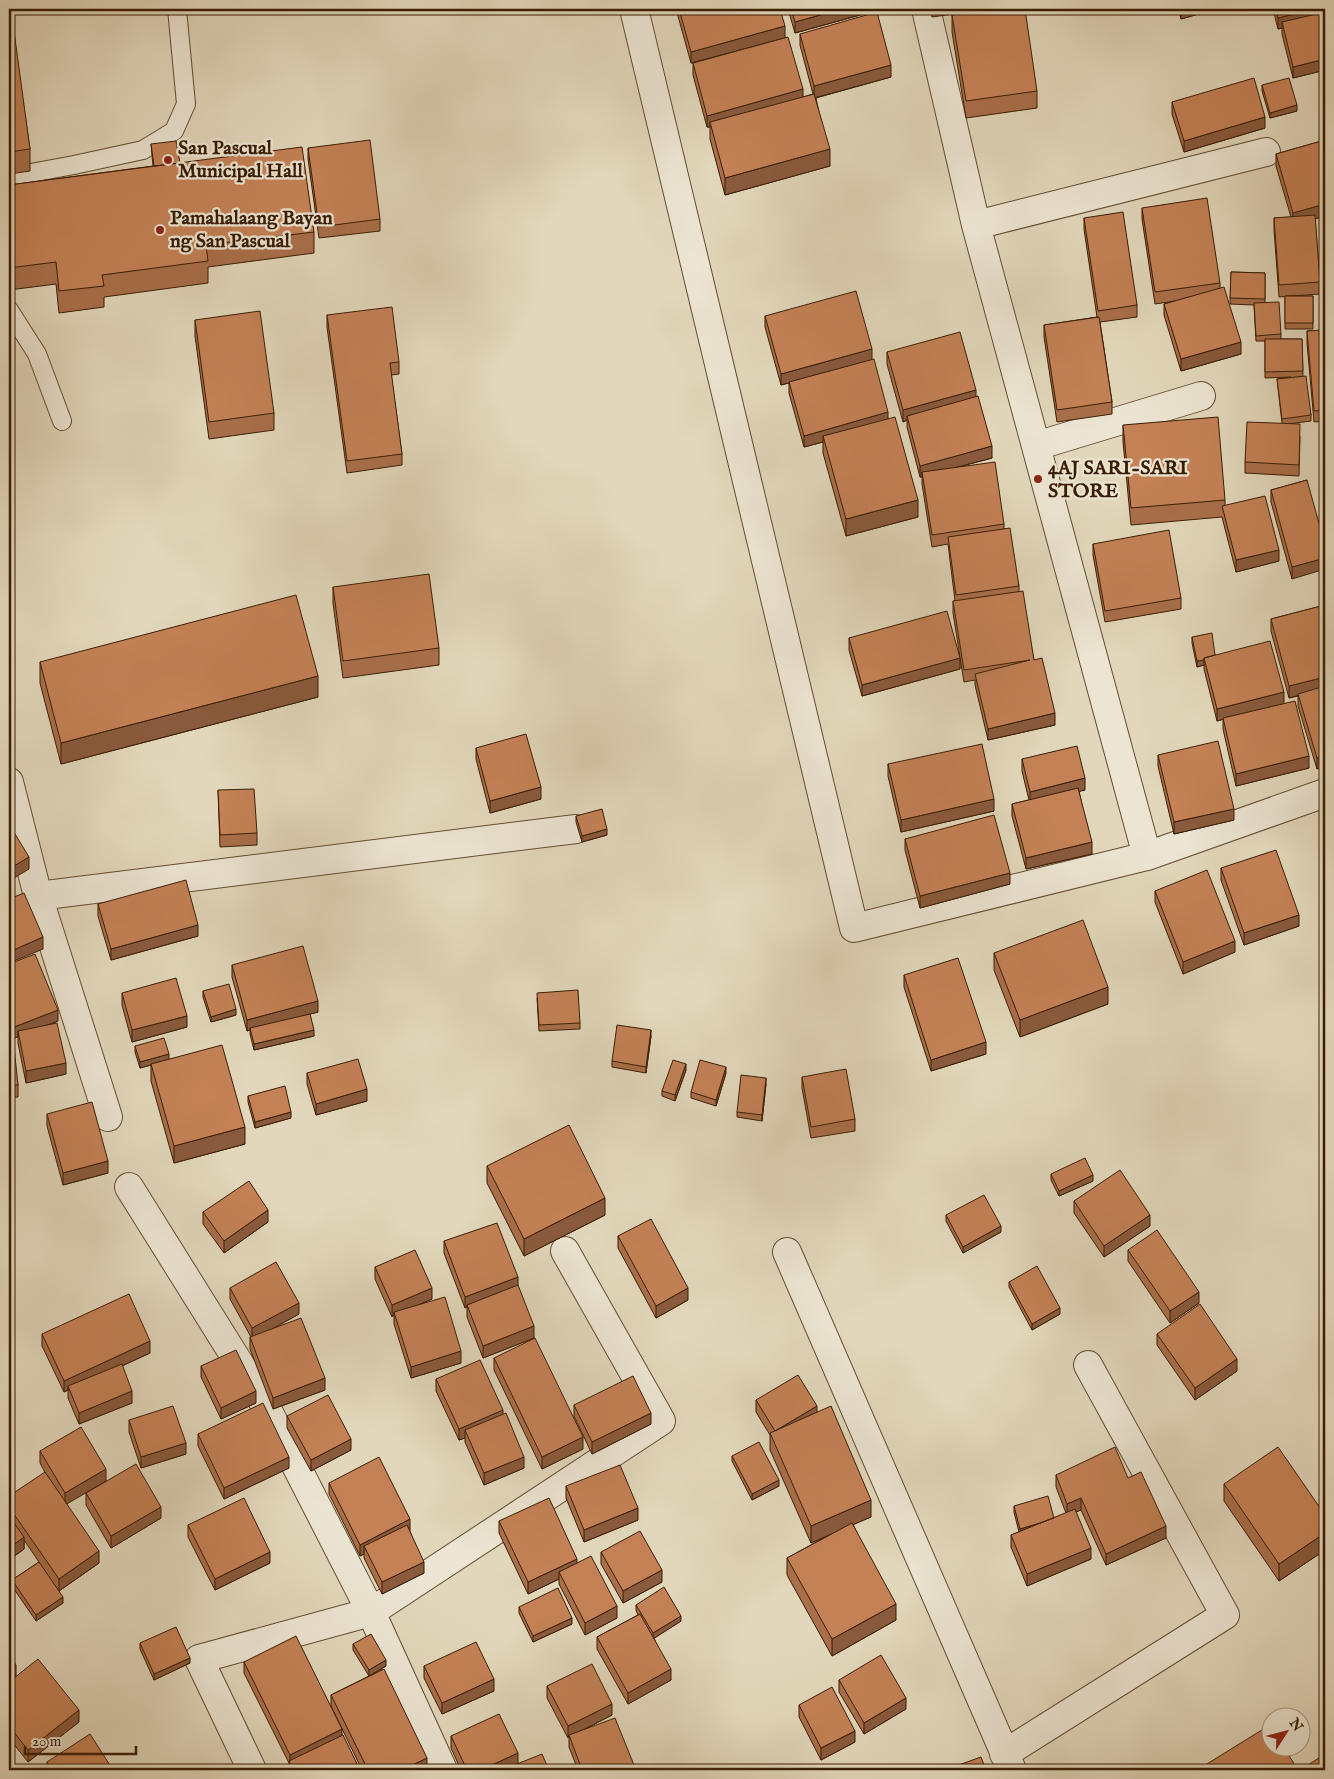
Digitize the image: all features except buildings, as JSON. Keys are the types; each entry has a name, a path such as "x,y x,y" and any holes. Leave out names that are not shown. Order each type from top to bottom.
{"street":[{"path":"634,9 854,928 1147,856 1325,793"},
{"path":"926,9 976,225 1147,856"},
{"path":"976,225 1266,152"},
{"path":"1036,446 1201,396"},
{"path":"9,782 38,896 108,1117"},
{"path":"38,896 576,829"},
{"path":"129,1187 264,1403 371,1612 443,1770"},
{"path":"252,1770 199,1659 371,1612 661,1421 565,1251"},
{"path":"787,1252 1008,1762 1225,1615 1088,1365"}],"lane":[{"path":"9,177 143,150 174,132 186,104 177,9"},
{"path":"9,310 37,354 62,421"}],"place":[{"name":"San Pascual Municipal Hall","path":"168,160"},
{"name":"Pamahalaang Bayan ng San Pascual","path":"160,230"},
{"name":"4AJ SARI-SARI STORE","path":"1038,479"}]}
